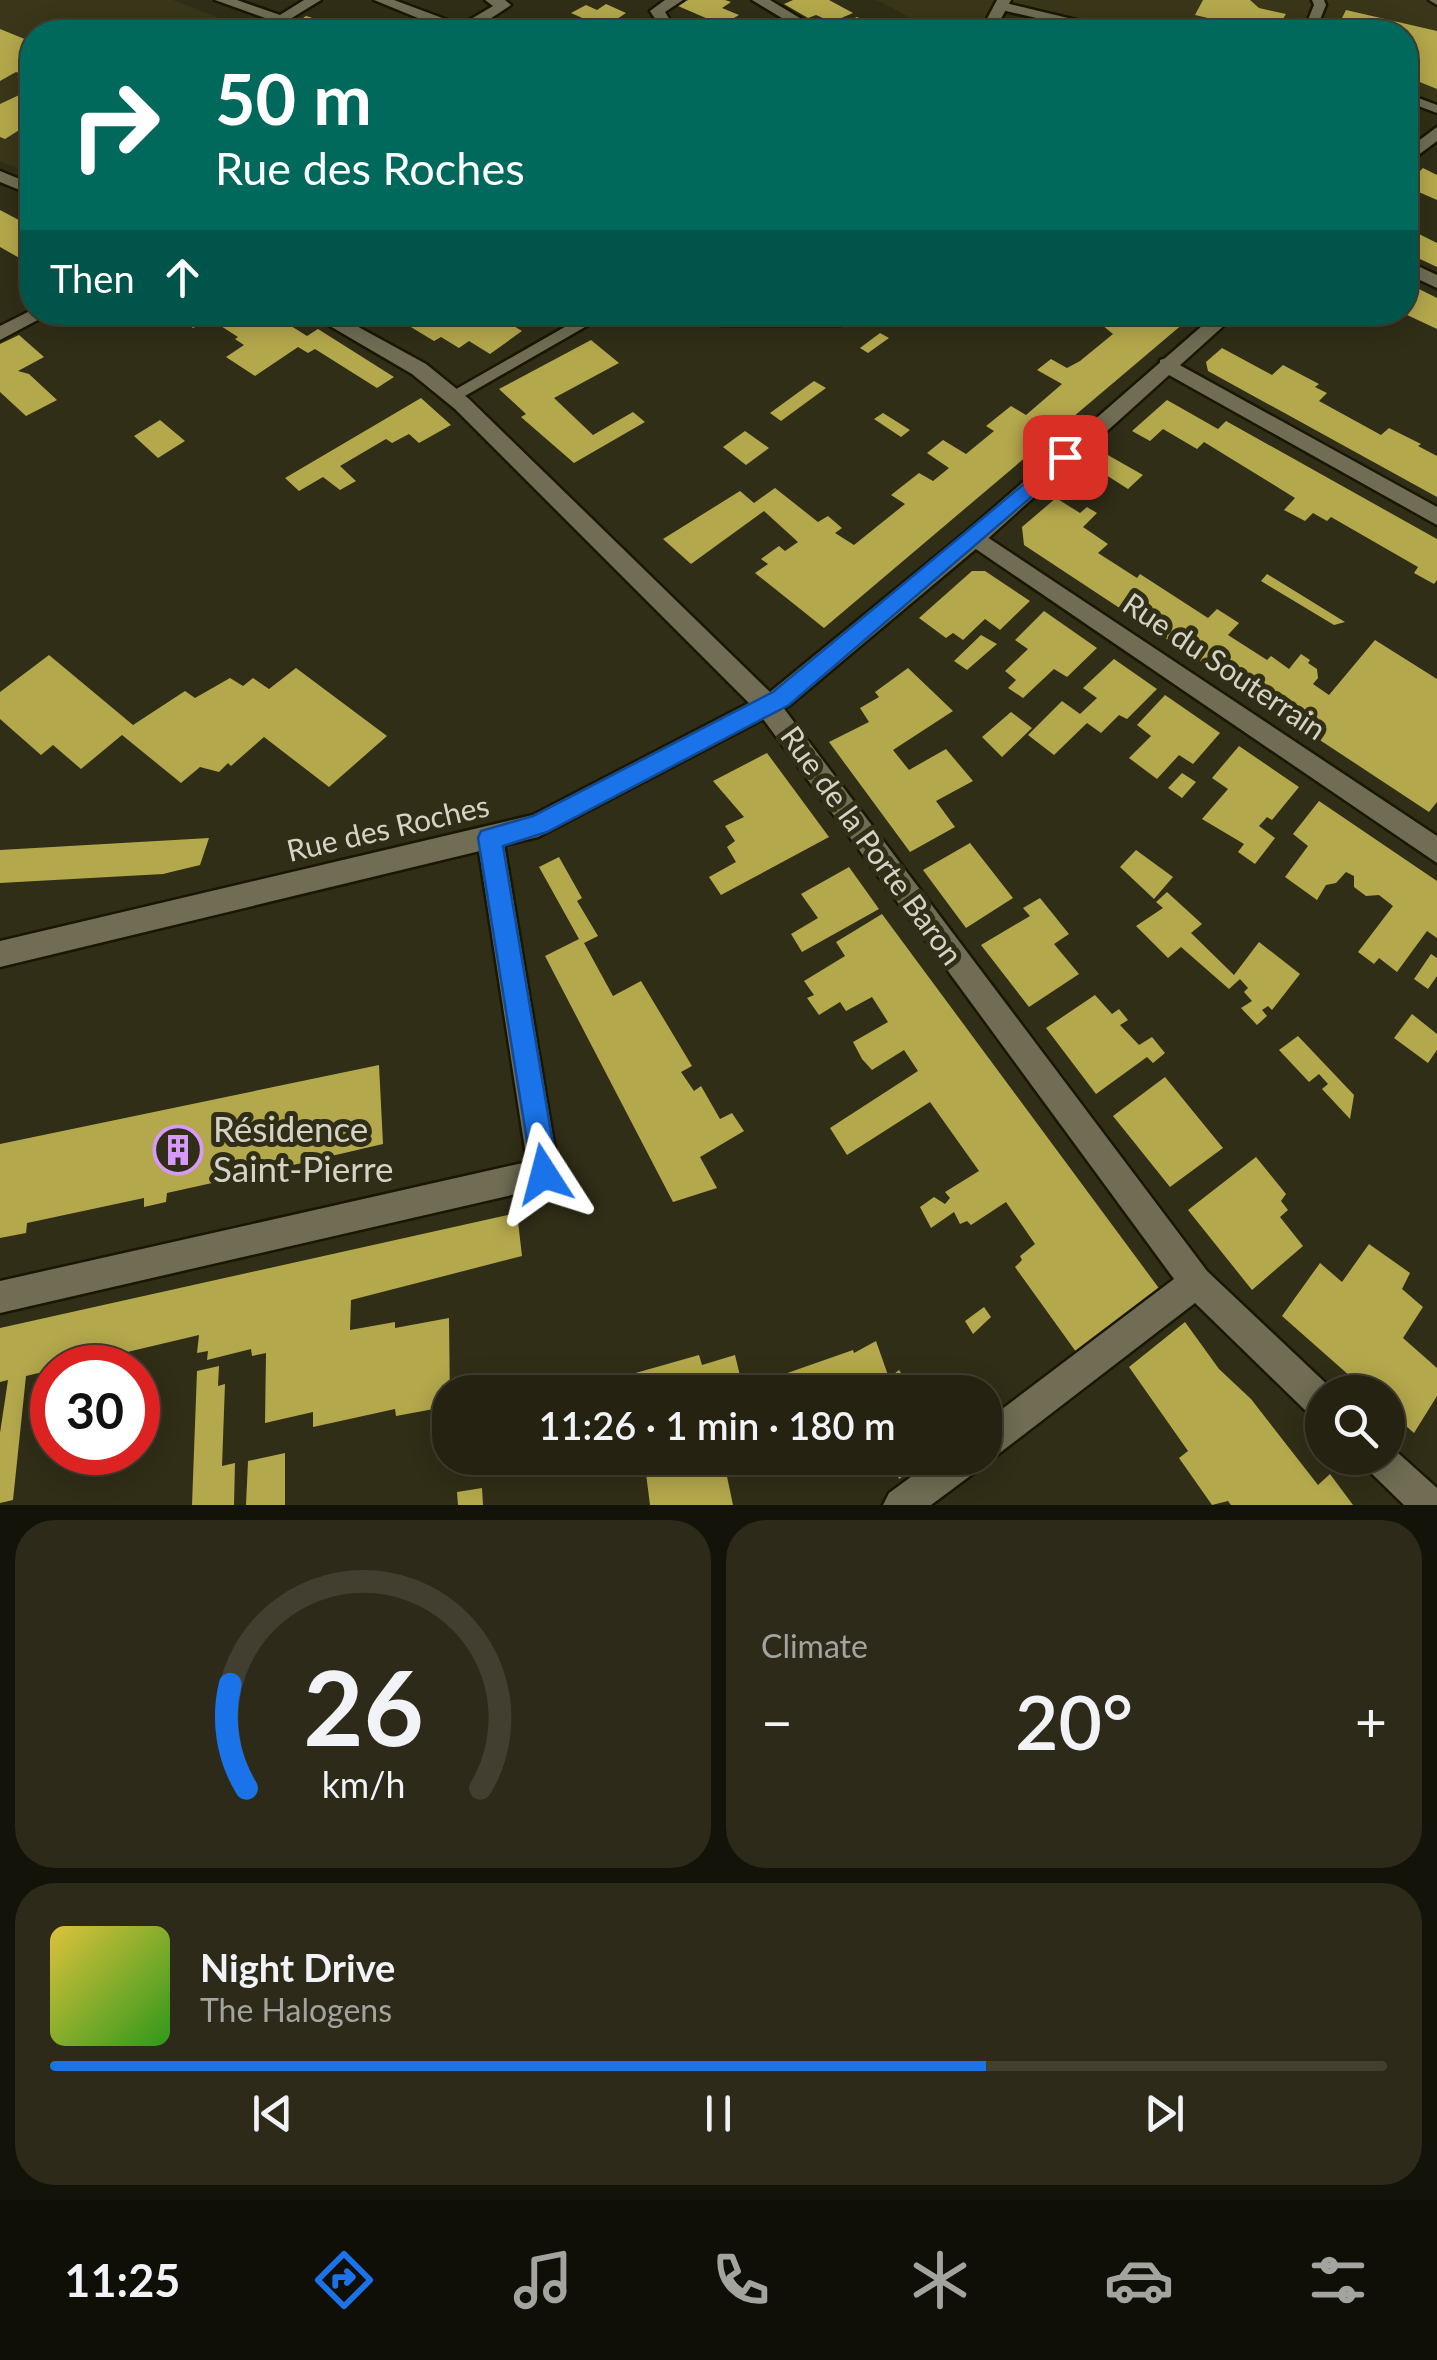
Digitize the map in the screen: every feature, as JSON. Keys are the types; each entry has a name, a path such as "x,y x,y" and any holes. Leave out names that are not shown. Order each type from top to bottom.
{"street":[{"path":"222,0 282,20 314,0"},
{"path":"381,0 433,20"},
{"path":"480,20 504,5 492,0"},
{"path":"662,20 657,11 676,0"},
{"path":"759,0 793,20"},
{"path":"1418,149 1437,132"},
{"name":"Rue de la Porte Baron","path":"339,325 419,369 452,396 767,705 1196,1282 1305,1386"},
{"name":"Rue des Roches","path":"0,954 538,825 781,698 975,537 1215,325"},
{"path":"1168,366 1437,517"},
{"name":"Rue du Souterrain","path":"975,537 1437,851"},
{"path":"0,1298 544,1174 490,838"},
{"path":"1002,1430 1196,1282"},
{"path":"901,1505 942,1475"},
{"path":"1398,1475 1430,1505"}],"lane":[{"path":"1003,3 1066,20"},
{"path":"452,396 580,325"}],"shaded area":[{"path":"0,0 173,0 224,20 20,20 20,170 0,161"},
{"path":"877,0 1437,0 1437,108 1418,104 1418,20 1067,20 1011,7 1002,20 914,20"}],"building":[{"path":"688,0 725,0 731,2 722,8 739,15 730,20 710,20 678,6"},
{"path":"793,0 829,0 853,13 837,20 816,15 808,18 784,4"},
{"path":"1203,0 1250,0 1259,8 1286,14 1282,20 1216,20 1195,15"},
{"path":"606,4 626,13 619,20 587,20 571,13 586,5 597,10"},
{"path":"1346,10 1389,20 1341,20"},
{"path":"1418,27 1437,31 1437,89 1418,81"},
{"path":"0,29 20,37 20,73 0,81"},
{"path":"20,95 20,130 5,139 0,137 0,104"},
{"path":"1423,168 1437,175 1437,200 1418,192 1418,173"},
{"path":"0,210 20,221 20,258 0,247"},
{"path":"1418,234 1437,243 1437,267 1418,258"},
{"path":"1418,288 1437,298 1437,329 1418,320"},
{"path":"219,325 290,325 307,336 318,329 394,377 377,388 315,349 308,353 298,347 255,376 226,357 244,345 235,339 238,337"},
{"path":"408,325 512,325 522,331 490,354 469,341 459,348 441,337 434,341"},
{"path":"1102,325 1182,325 824,628 755,573 768,564 761,559 779,546 785,551 798,542 764,511 691,564 663,539 740,491 754,503 775,488 818,522 828,516 842,528 835,533 854,545 905,504 891,495 919,473 933,481 949,468 927,453 943,440 966,454 994,431 986,426 1011,406 1026,415 1062,384 1037,370 1051,359 1067,368 1113,334"},
{"path":"880,333 889,338 868,353 860,348"},
{"path":"19,335 44,357 18,371 29,374 57,400 26,416 0,392 0,344"},
{"path":"591,340 619,363 554,398 593,435 633,412 645,422 574,463 521,417 526,414 499,389"},
{"path":"1222,348 1272,375 1283,365 1319,384 1315,387 1327,393 1319,401 1381,435 1389,428 1421,444 1418,446 1437,456 1437,497 1208,371 1206,362"},
{"path":"814,381 826,388 781,421 770,413"},
{"path":"421,398 451,425 419,443 409,434 392,443 386,439 340,466 356,481 340,490 323,477 299,491 285,478"},
{"path":"1167,400 1218,429 1226,421 1437,539 1437,580 1434,584 1414,573 1418,567 1331,517 1327,521 1313,513 1305,521 1284,510 1295,498 1204,442 1197,449 1163,429 1150,441 1132,431"},
{"path":"883,413 910,430 901,437 874,419"},
{"path":"160,420 185,441 158,458 134,436"},
{"path":"745,431 769,448 746,465 723,447"},
{"path":"1106,454 1143,475 1128,489 1092,466"},
{"path":"1056,498 1080,513 1087,507 1097,513 1083,527 1108,544 1098,553 1137,578 1140,574 1208,618 1217,609 1239,623 1228,635 1267,660 1271,656 1289,669 1301,654 1317,669 1318,678 1313,684 1329,695 1375,640 1437,679 1437,802 1429,812 1024,545 1022,527"},
{"path":"972,571 985,571 1030,601 1000,630 985,619 963,640 953,633 946,638 919,618"},
{"path":"1267,574 1345,622 1334,625 1261,581"},
{"path":"1044,611 1097,648 1067,677 1054,669 1023,698 1008,688 1016,680 1005,671 1028,649 1015,640"},
{"path":"981,635 997,644 967,670 954,661"},
{"path":"49,655 133,725 185,691 195,698 230,678 243,686 253,678 269,689 296,668 387,736 329,787 264,737 231,766 228,763 219,772 200,767 181,783 122,735 81,769 53,745 41,755 0,719 0,692"},
{"path":"1114,659 1157,689 1127,719 1119,715 1101,733 1087,723 1054,755 1028,735 1062,701 1080,714 1097,698 1083,688"},
{"path":"908,668 953,711 893,750 909,770 946,749 973,781 936,801 955,827 910,852 829,742 869,722 860,708 879,697 875,692"},
{"path":"1165,695 1220,733 1193,764 1179,755 1157,779 1129,758 1151,736 1137,725"},
{"path":"1011,712 1032,728 1002,757 982,737"},
{"path":"1239,746 1299,787 1272,820 1267,817 1259,826 1275,838 1255,864 1238,852 1244,844 1202,819 1228,789 1212,778"},
{"path":"767,753 829,837 721,895 709,877 736,862 727,847 735,841 725,826 744,817 713,781"},
{"path":"1182,773 1196,782 1182,798 1168,788"},
{"path":"1319,801 1437,881 1437,938 1427,931 1397,972 1379,958 1374,964 1358,952 1393,906 1379,895 1366,896 1354,887 1354,876 1346,872 1336,883 1326,885 1317,900 1285,877 1308,846 1293,834"},
{"path":"209,838 200,865 163,874 0,883 0,850"},
{"path":"970,843 1013,898 966,928 923,870"},
{"path":"1136,850 1173,877 1154,899 1120,867"},
{"path":"559,857 582,898 577,901 598,936 584,943 613,996 641,981 692,1066 681,1072 694,1091 701,1086 720,1119 732,1113 744,1131 700,1157 717,1188 673,1202 545,956 579,939 539,867"},
{"path":"849,867 879,909 802,952 791,934 818,918 801,894"},
{"path":"1167,892 1202,924 1191,933 1234,975 1259,942 1300,974 1272,1010 1268,1006 1262,1010 1267,1016 1257,1025 1241,1008 1252,1001 1240,979 1229,989 1181,947 1168,958 1136,926 1163,908 1156,902"},
{"path":"1040,898 1069,934 1054,944 1079,974 1029,1007 981,945 1030,916 1023,908"},
{"path":"882,914 1161,1291 1079,1356 1015,1267 1022,1260 1020,1256 1035,1244 1006,1202 971,1225 967,1221 960,1224 954,1212 931,1228 920,1207 934,1197 945,1204 950,1198 945,1192 979,1171 930,1102 847,1155 830,1128 918,1071 904,1050 872,1070 862,1059 853,1042 888,1022 872,997 846,1011 840,1002 819,1015 807,998 814,995 804,981 845,956 836,942"},
{"path":"1431,954 1437,958 1437,976 1428,989 1414,979"},
{"path":"1095,995 1112,1014 1119,1009 1128,1020 1120,1025 1139,1045 1152,1037 1165,1053 1153,1063 1147,1057 1096,1094 1046,1028"},
{"path":"1412,1014 1437,1034 1437,1050 1428,1063 1394,1038"},
{"path":"1298,1036 1354,1095 1350,1119 1322,1089 1328,1084 1319,1074 1309,1082 1279,1050"},
{"name":"Résidence Saint-Pierre","path":"379,1065 383,1144 327,1157 327,1165 302,1170 302,1163 167,1193 166,1202 144,1207 144,1198 27,1223 26,1233 0,1238 0,1144"},
{"path":"1165,1077 1223,1148 1170,1187 1113,1116"},
{"path":"1256,1157 1286,1194 1281,1201 1288,1210 1280,1217 1303,1246 1252,1290 1188,1210"},
{"path":"517,1213 522,1256 351,1300 350,1330 395,1322 395,1328 449,1318 450,1375 432,1375 432,1409 396,1416 395,1409 313,1427 313,1412 265,1423 266,1353 252,1356 251,1349 207,1360 208,1351 197,1353 199,1335 157,1345 30,1345 30,1375 26,1376 13,1500 0,1503 0,1433 8,1380 0,1382 0,1328"},
{"path":"1369,1244 1410,1273 1402,1289 1423,1307 1403,1338 1437,1368 1437,1396 1414,1433 1405,1425 1405,1375 1349,1375 1282,1316 1320,1263 1342,1282"},
{"path":"984,1307 991,1317 973,1334 965,1321"},
{"path":"1185,1322 1219,1369 1251,1399 1305,1468 1305,1475 1310,1475 1318,1485 1331,1475 1353,1505 1231,1505 1228,1501 1212,1505 1179,1458 1188,1451 1129,1367"},
{"path":"876,1341 888,1375 782,1375 853,1350 854,1353"},
{"path":"699,1355 702,1365 735,1355 740,1375 632,1375"},
{"path":"219,1366 218,1386 225,1384 222,1466 235,1463 234,1505 192,1505 197,1371"},
{"path":"285,1453 285,1505 246,1505 248,1461"},
{"path":"646,1475 727,1475 733,1505 650,1505"},
{"path":"482,1488 483,1505 458,1505 457,1492"}],"place":[{"name":"Résidence Saint-Pierre","path":"178,1150"}],"route":[{"path":"544,1174 490,838 538,825 781,698 1065,457"}]}
